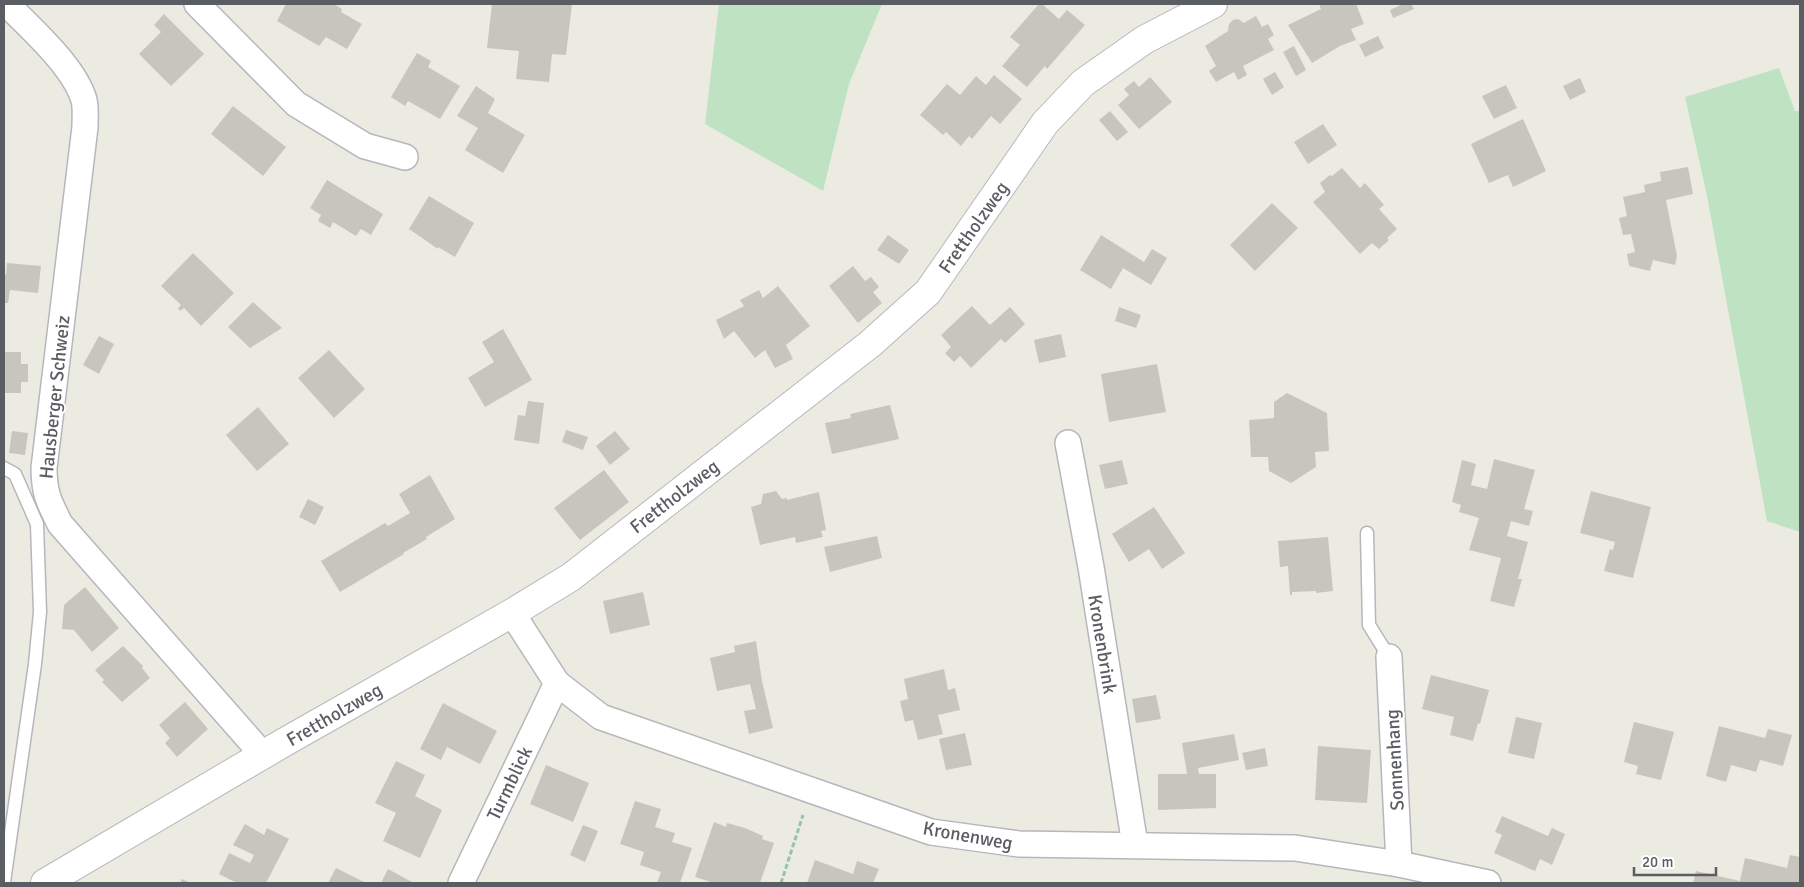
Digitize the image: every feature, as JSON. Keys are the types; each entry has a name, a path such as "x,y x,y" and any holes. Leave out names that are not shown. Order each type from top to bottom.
{"street":[{"path":"197,4 296,104 365,146 405,157"},
{"name":"Frettholzweg","path":"45,883 571,577 870,344 928,292 1045,123 1083,83 1144,40 1213,4"},
{"name":"Hausberger Schweiz","path":"17,7 61,60 77,84 84,101 85,127 44,468 44,486 49,502 60,524 263,755"},
{"name":"Kronenbrink","path":"1068,443 1091,567 1135,845"},
{"name":"Kronenweg","path":"512,613 557,683 601,716 931,832 1019,844 1295,848 1398,864 1488,883"},
{"name":"Sonnenhang","path":"1389,657 1398,864"},
{"name":"Turmblick","path":"461,883 557,683"}],"lane":[{"path":"4,468 15,474 37,524 40,612 35,664 4,882"},
{"path":"1367,533 1369,625 1389,657"}],"path":[{"path":"781,883 810,790"}],"green space":[{"path":"719,4 882,4 849,84 823,191 705,124"},
{"path":"1779,68 1795,111 1800,111 1800,532 1767,521 1707,196 1685,97"}],"building":[{"path":"286,4 334,4 342,9 341,12 362,24 347,49 326,37 319,46 277,21"},
{"path":"492,4 572,4 566,55 552,54 549,82 516,79 519,51 487,48"},
{"path":"1039,4 1042,4 1059,19 1067,10 1085,25 1047,69 1045,66 1027,87 1002,66 1020,45 1010,37"},
{"path":"1319,4 1356,4 1364,24 1351,29 1356,40 1340,46 1312,63 1288,25 1321,9"},
{"path":"1403,4 1411,4 1414,9 1393,18 1390,10"},
{"path":"164,14 204,54 171,86 139,54 161,32 154,25"},
{"path":"1256,16 1262,27 1268,24 1274,35 1268,39 1274,50 1243,66 1247,75 1238,80 1234,72 1216,82 1209,71 1216,66 1205,46 1228,31 1229,24 1233,20 1238,19 1244,23"},
{"path":"1378,36 1384,48 1365,57 1359,45"},
{"path":"1294,46 1306,70 1296,76 1283,52"},
{"path":"417,53 431,61 428,67 460,86 440,119 408,101 405,106 391,97"},
{"path":"1275,72 1284,87 1272,95 1263,79"},
{"path":"994,75 1022,99 1000,124 991,116 972,139 969,136 961,146 946,132 943,135 920,115 947,84 960,95 976,76 986,85"},
{"path":"1150,77 1172,102 1139,129 1118,105 1129,95 1124,89 1134,81 1139,87"},
{"path":"1580,78 1586,92 1570,100 1563,86"},
{"path":"1506,85 1517,108 1494,119 1482,96"},
{"path":"476,86 495,99 488,113 525,135 503,173 465,150 478,128 457,116"},
{"path":"233,106 286,147 263,176 211,134"},
{"path":"1110,111 1128,132 1117,141 1099,120"},
{"path":"1523,119 1546,171 1513,187 1508,175 1489,183 1471,144"},
{"path":"1323,124 1337,145 1308,164 1294,142"},
{"path":"1688,167 1693,194 1666,200 1677,256 1675,265 1653,260 1650,271 1629,266 1627,254 1635,252 1631,234 1623,235 1619,218 1627,216 1623,197 1645,192 1644,185 1661,181 1660,172"},
{"path":"1342,168 1360,188 1365,183 1384,205 1379,209 1397,229 1379,249 1372,243 1360,254 1313,202 1325,192 1320,183"},
{"path":"327,180 383,214 371,235 361,229 356,236 333,222 330,228 318,221 321,215 310,208"},
{"path":"429,196 474,223 455,257 438,247 438,249 409,229"},
{"path":"1272,203 1298,228 1255,271 1230,245"},
{"path":"888,235 909,250 899,264 877,250"},
{"path":"1101,235 1144,262 1152,249 1167,258 1151,285 1123,268 1111,289 1080,270"},
{"path":"193,253 234,293 201,326 184,308 180,311 178,308 181,305 161,286"},
{"path":"7,263 41,266 38,293 10,290 8,303 4,303 4,275 6,275"},
{"path":"853,266 865,281 871,277 879,287 873,292 882,303 858,323 829,286"},
{"path":"778,286 810,326 786,345 793,359 775,368 765,350 755,358 734,331 724,339 716,320 744,306 740,300 759,290 763,298"},
{"path":"253,302 282,328 250,348 228,327"},
{"path":"972,306 990,325 1010,307 1025,324 1005,343 1001,339 971,368 960,356 954,362 945,353 951,347 941,335"},
{"path":"1119,307 1141,315 1136,328 1115,321"},
{"path":"503,329 532,380 485,407 468,378 494,362 482,342"},
{"path":"1061,334 1066,357 1039,363 1034,340"},
{"path":"99,336 114,344 99,374 83,365"},
{"path":"329,350 365,389 334,418 298,378"},
{"path":"4,352 21,352 21,364 28,364 28,382 21,382 21,393 4,393"},
{"path":"1157,364 1166,412 1109,422 1101,374"},
{"path":"1287,393 1327,413 1329,451 1315,452 1316,467 1291,483 1269,471 1268,457 1251,457 1249,420 1274,418 1274,402"},
{"path":"528,401 544,403 539,444 514,440 518,415 525,416"},
{"path":"890,405 899,439 832,454 825,423 851,418 850,414"},
{"path":"258,407 289,444 257,471 226,435"},
{"path":"566,430 588,437 583,450 562,442"},
{"path":"12,431 28,433 25,455 9,453"},
{"path":"615,431 630,449 610,465 596,446"},
{"path":"1494,459 1535,470 1524,509 1533,511 1529,526 1511,521 1507,536 1528,542 1518,579 1522,579 1514,607 1490,601 1501,558 1469,550 1479,518 1459,512 1461,505 1452,502 1462,460 1476,464 1471,485 1487,489"},
{"path":"1122,460 1128,484 1105,489 1099,465"},
{"path":"604,470 629,502 580,540 554,508"},
{"path":"430,475 455,519 426,537 427,539 404,554 340,592 321,561 385,523 388,526 410,513 399,494"},
{"path":"776,491 782,499 787,498 787,500 819,492 826,530 821,531 823,537 796,543 795,537 760,545 751,507 761,504 763,494"},
{"path":"1591,491 1651,507 1633,578 1604,571 1610,549 1613,550 1615,542 1580,533"},
{"path":"308,499 324,507 315,525 299,517"},
{"path":"1154,507 1185,553 1162,569 1149,549 1129,562 1112,534"},
{"path":"877,536 882,558 830,572 824,547"},
{"path":"1328,537 1333,591 1316,593 1316,591 1292,592 1292,595 1290,595 1288,566 1280,567 1278,541"},
{"path":"85,587 119,628 92,652 74,630 62,629 64,605"},
{"path":"643,592 650,625 610,634 603,601"},
{"path":"756,641 762,681 773,728 749,734 744,711 756,709 750,684 717,691 710,658 735,652 734,646"},
{"path":"123,646 143,666 142,668 150,678 122,702 102,682 104,680 95,670"},
{"path":"944,669 948,690 955,688 960,710 938,715 943,734 918,740 913,720 905,722 900,701 908,699 904,679"},
{"path":"1431,675 1489,690 1480,724 1478,723 1473,741 1450,735 1454,717 1422,709"},
{"path":"1156,695 1161,719 1136,723 1132,699"},
{"path":"185,702 208,729 177,757 165,743 170,738 159,725"},
{"path":"443,703 497,731 480,764 447,747 441,760 420,749"},
{"path":"1516,717 1542,723 1534,759 1508,753"},
{"path":"1634,722 1674,732 1661,780 1636,774 1638,766 1624,762"},
{"path":"1719,726 1765,738 1768,729 1792,735 1783,766 1760,760 1756,772 1731,765 1726,782 1706,776"},
{"path":"965,733 972,765 946,770 939,739"},
{"path":"1234,734 1239,760 1198,768 1199,774 1216,774 1216,808 1158,810 1158,774 1187,774 1182,743"},
{"path":"1318,746 1371,750 1367,803 1315,800"},
{"path":"1265,748 1268,766 1246,770 1242,753"},
{"path":"396,761 425,775 415,796 442,810 420,858 383,841 396,813 375,803"},
{"path":"546,765 589,783 573,822 530,804"},
{"path":"635,801 661,809 655,827 675,833 672,842 692,848 680,883 657,883 661,872 640,865 644,852 620,844"},
{"path":"1502,816 1548,836 1552,828 1565,834 1552,865 1540,859 1535,871 1494,853 1502,835 1495,832"},
{"path":"714,822 726,827 727,823 745,828 763,836 762,839 774,843 760,883 714,883 695,877"},
{"path":"245,824 264,835 267,828 289,839 266,883 237,883 219,874 229,853 250,863 254,855 233,845"},
{"path":"583,825 598,831 585,862 570,855"},
{"path":"1790,855 1800,857 1800,883 1693,883 1696,871 1740,881 1745,858 1787,868"},
{"path":"815,860 853,874 857,861 879,869 873,883 807,883"},
{"path":"336,868 366,883 328,883"},
{"path":"388,869 412,882 381,883"},
{"path":"182,879 191,883 180,883"}]}
